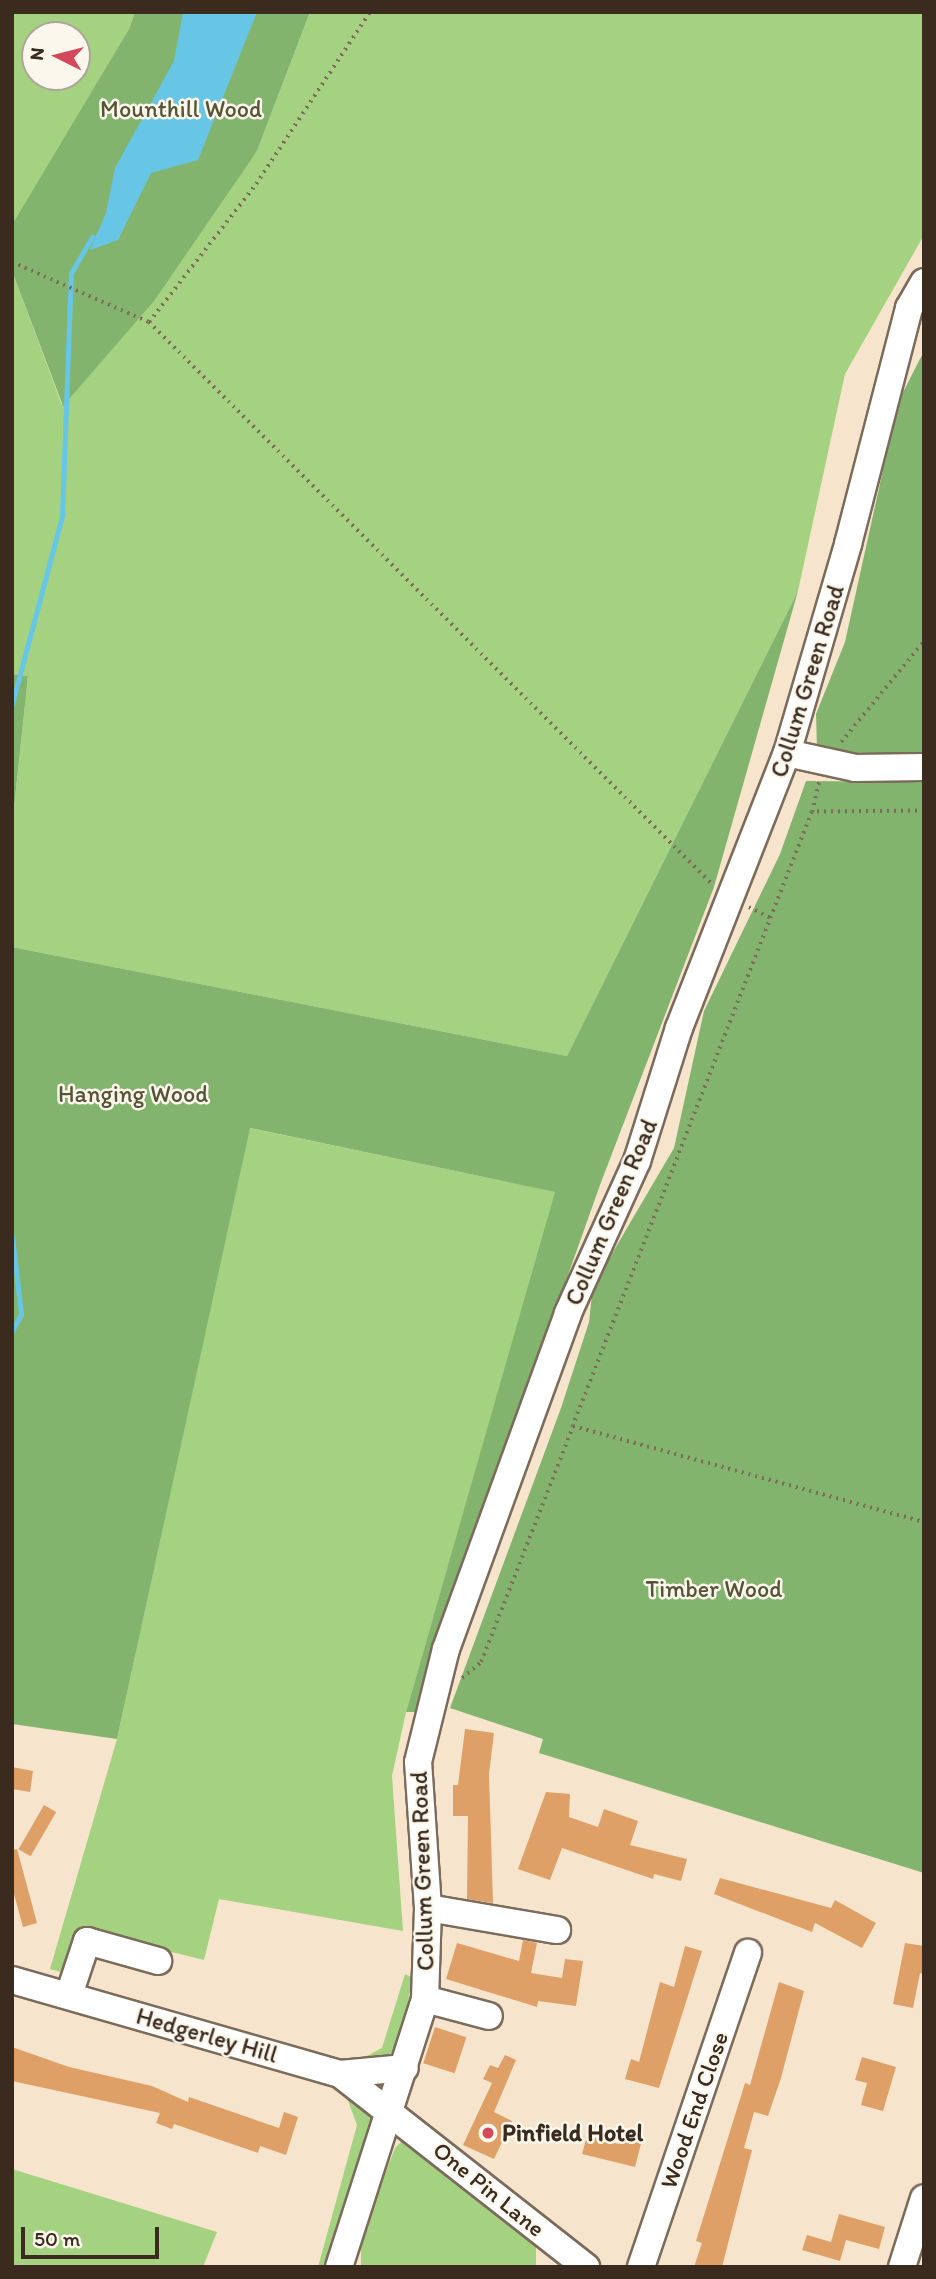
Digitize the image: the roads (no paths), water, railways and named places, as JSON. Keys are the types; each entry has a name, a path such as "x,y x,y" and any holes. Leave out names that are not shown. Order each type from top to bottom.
{"street":[{"name":"Collum Green Road","path":"339,2267 425,1999 428,1908 418,1762 446,1649 568,1313 637,1161 679,1028 733,899 787,753 848,544 906,320 924,282"},
{"path":"787,753 855,768 924,767"},
{"path":"428,1908 557,1930"},
{"path":"69,1995 87,1941 158,1961"},
{"name":"Wood End Close","path":"641,2267 748,1953"},
{"name":"Hedgerley Hill","path":"12,1980 340,2074 390,2114"},
{"path":"425,1999 489,2016"},
{"path":"340,2074 405,2068"},
{"name":"One Pin Lane","path":"390,2114 586,2267"},
{"path":"902,2267 924,2198"}],"water":[{"path":"183,12 257,12 198,160 151,173 118,240 90,250 106,213 115,168 174,61"}],"waterway":[{"path":"12,704 62,516 71,273 92,237"},
{"path":"12,1236 21,1314 12,1331"}],"place":[{"name":"Pinfield Hotel","path":"488,2133"}],"park label":[{"name":"Mounthill Wood","path":"181,109"},
{"name":"Hanging Wood","path":"133,1094"},
{"name":"Timber Wood","path":"714,1589"}]}
